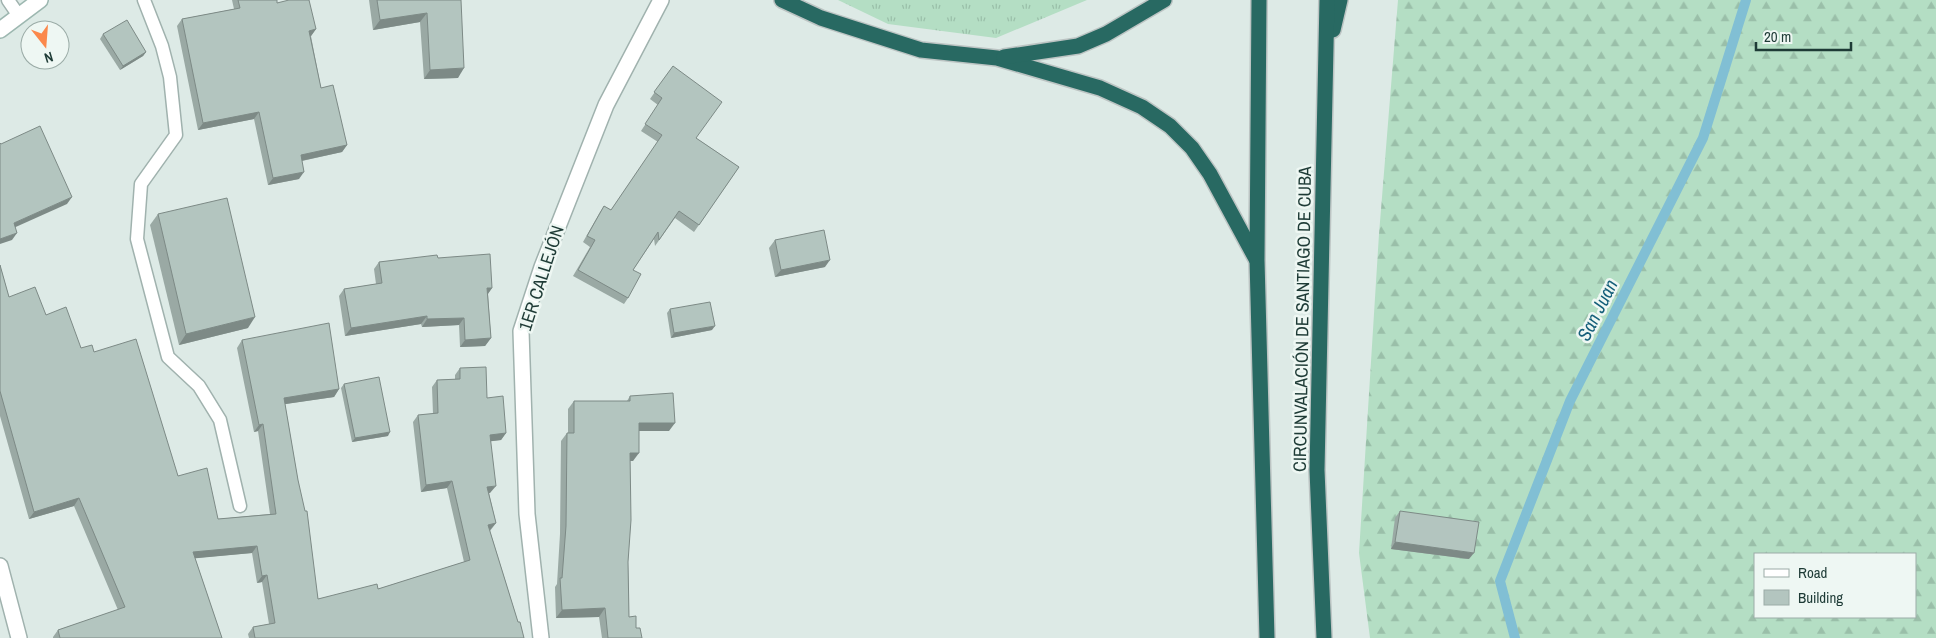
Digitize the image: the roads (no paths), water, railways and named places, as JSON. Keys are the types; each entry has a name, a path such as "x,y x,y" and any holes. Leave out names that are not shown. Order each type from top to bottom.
{"highway":[{"path":"782,0 821,18 921,50 997,58 1100,88 1142,107 1170,126 1192,148 1210,174 1257,260"},
{"path":"997,58 1078,46 1106,34 1164,0"},
{"name":"CIRCUNVALACIÓN DE SANTIAGO DE CUBA","path":"1260,0 1257,260 1267,638"},
{"name":"CIRCUNVALACIÓN DE SANTIAGO DE CUBA","path":"1324,638 1317,470 1327,0"},
{"path":"1327,56 1340,0"}],"street":[{"path":"0,30 40,0"},
{"name":"1ER CALLEJÓN","path":"541,638 527,514 521,331 542,266 606,105 661,0"},
{"path":"0,566 19,638"}],"lane":[{"path":"8,0 19,16"},
{"path":"144,0 162,46 170,77 176,135 141,184 138,239 168,357 199,386 220,420 240,506"}],"waterway":[{"name":"San Juan","path":"1515,638 1500,581 1570,401 1703,138 1746,0"}]}
